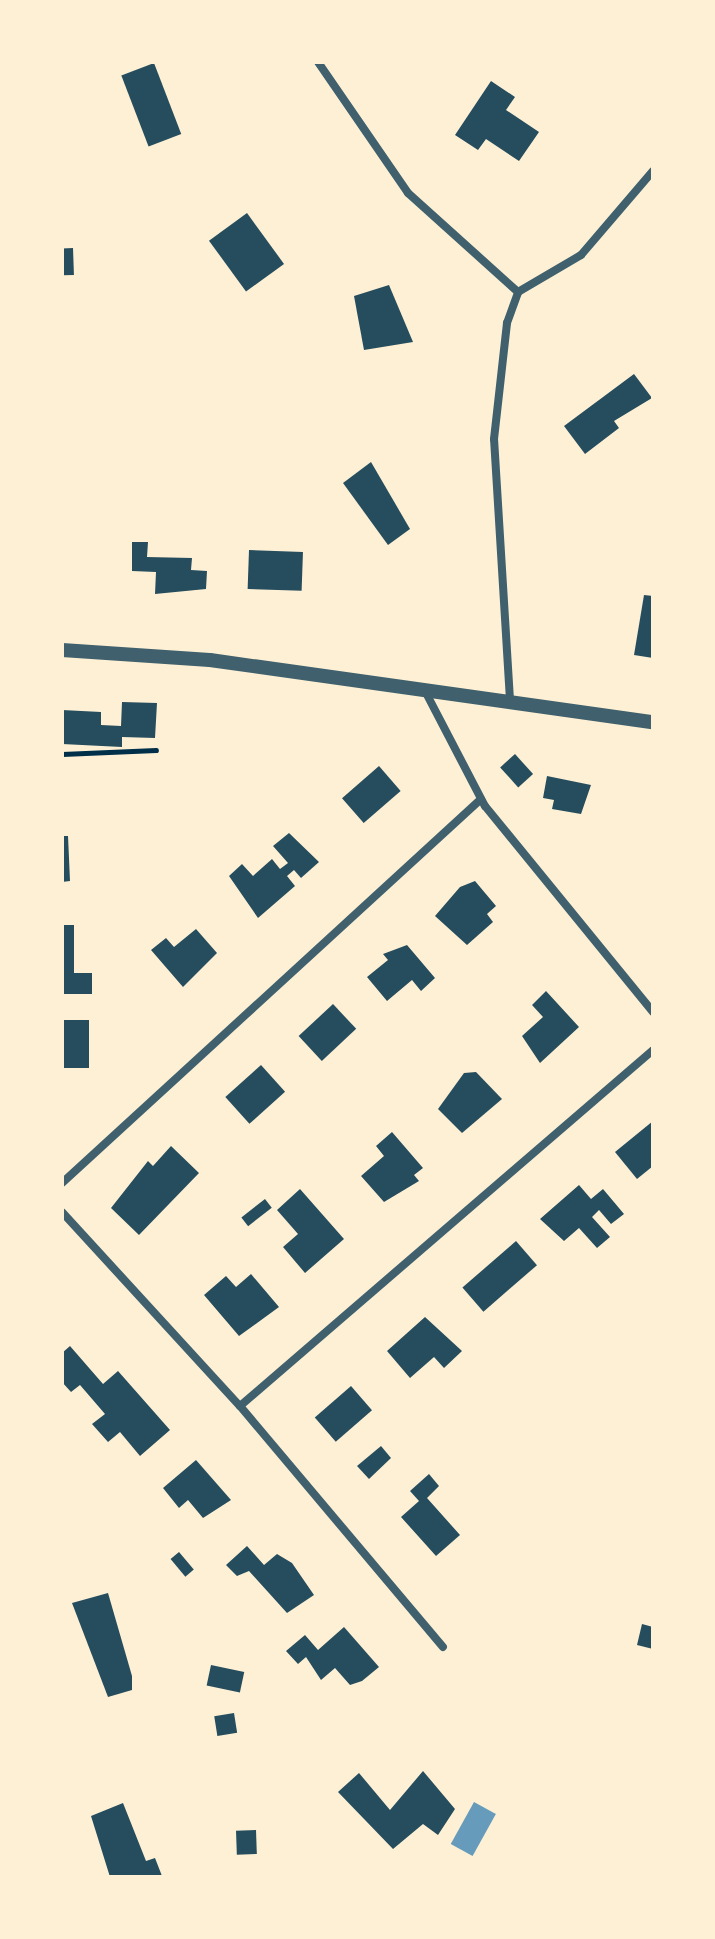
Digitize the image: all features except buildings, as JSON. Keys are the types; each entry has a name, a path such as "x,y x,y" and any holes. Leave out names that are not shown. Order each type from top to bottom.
{"street":[{"path":"318,62 408,193 518,292"},
{"path":"510,700 494,439 499,373 518,292 581,255 653,171"},
{"path":"62,650 423,688 653,722"},
{"path":"423,688 481,799 653,1012"},
{"path":"62,1183 481,799"},
{"path":"240,1406 653,1050"},
{"path":"62,1212 240,1406 443,1647"}],"path":[{"path":"62,754 156,750"}],"water":[{"path":"474,1802 496,1814 473,1856 451,1844"}]}
